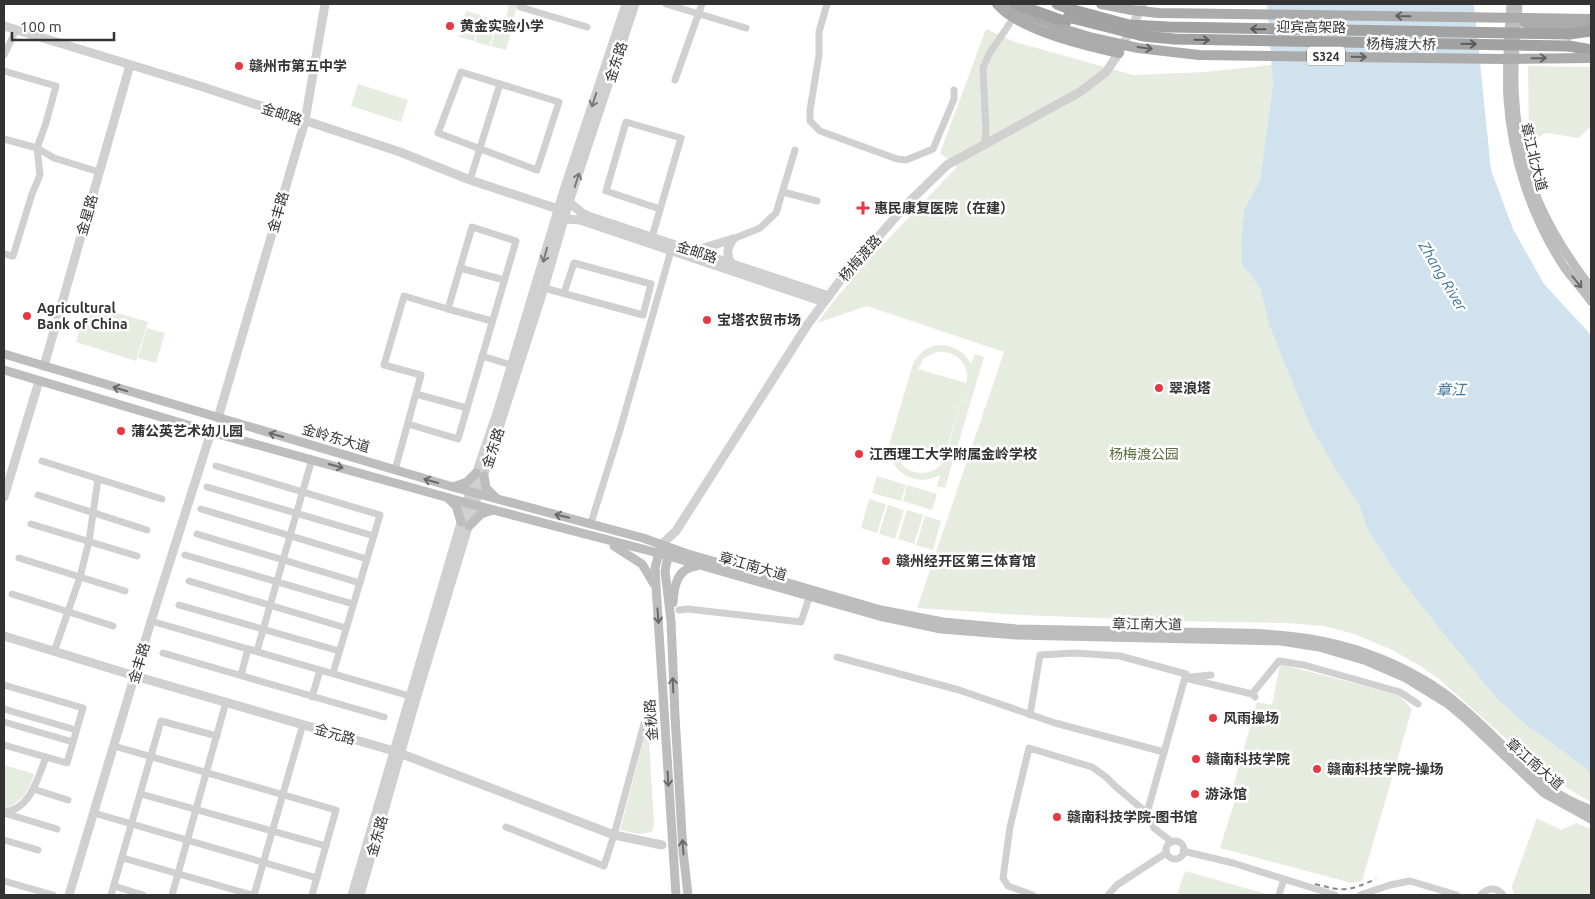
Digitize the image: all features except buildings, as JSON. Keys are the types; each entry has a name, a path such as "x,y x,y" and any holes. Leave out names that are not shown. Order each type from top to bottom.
{"highway":[{"path":"1016,4 1144,31"},
{"path":"1035,4 1106,33 1144,31"},
{"path":"1057,4 1068,16"},
{"name":"迎宾高架路","path":"1144,31 1215,29 1569,40 1591,45"},
{"path":"1569,40 1591,31"},
{"name":"迎宾高架路","path":"1569,40 1591,36"},
{"path":"1569,40 1591,50"}],"main road":[{"path":"997,4 1009,15 1029,25 1066,39 1119,53"},
{"name":"S324","path":"1002,4 1068,16"},
{"name":"杨梅渡大桥","path":"1101,4 1132,10 1158,12 1591,19"},
{"name":"章江北大道","path":"1511,4 1514,22 1515,103 1520,142 1526,166 1544,215 1572,263 1591,288"},
{"name":"章江北大道","path":"1518,4 1508,69 1508,101 1520,170 1528,194 1549,240 1565,268 1591,301"},
{"name":"杨梅渡大桥","path":"1068,16 1093,38 1138,48 1199,55 1503,59 1591,58"},
{"path":"1514,22 1591,25"},
{"name":"金岭东大道","path":"4,354 453,487 591,523 664,550"},
{"name":"金岭东大道","path":"4,370 211,432 448,498 600,539 664,550"},
{"path":"453,487 480,475 489,492 501,500"},
{"path":"448,498 456,506 465,524 481,514 494,510"},
{"path":"600,539 635,558 645,568 656,586"},
{"name":"章江南大道","path":"664,550 700,566 942,626 1267,633 1297,640 1367,661 1418,684 1458,712 1544,793 1591,819"},
{"name":"章江南大道","path":"664,550 811,594"},
{"name":"金秋路","path":"664,550 655,568 676,895"},
{"name":"金秋路","path":"664,550 671,621 683,851 688,895"},
{"path":"671,621 674,587 678,577 689,567 700,566"},
{"name":"章江南大道","path":"1297,640 1322,640 1353,648 1390,662 1422,678 1470,714 1547,787 1591,810"}],"street":[{"name":"金丰路","path":"218,418 305,121 325,4"},
{"path":"521,4 520,7 587,27"},
{"name":"金东路","path":"480,475 558,209 626,4"},
{"name":"金东路","path":"352,895 397,752 474,493 544,288 569,202 635,4"},
{"path":"666,4 746,28"},
{"path":"675,80 702,4"},
{"path":"827,4 819,32 819,55 810,110 810,121 820,131 897,159 906,160 933,149 954,99 954,90"},
{"name":"杨梅渡路","path":"664,550 808,324 842,278 907,204 947,165 1080,92 1106,72 1119,53 1143,4"},
{"path":"984,145 986,131 983,68 989,54 1010,23"},
{"name":"金邮路","path":"4,26 130,64 400,152 470,180 558,209"},
{"path":"4,55 16,30"},
{"name":"金星路","path":"44,366 130,64"},
{"path":"4,71 56,86 37,148 40,175 32,194 13,256 4,254"},
{"path":"461,72 559,102 537,170 480,149 438,133 461,72"},
{"path":"470,180 500,84"},
{"path":"652,237 682,138 626,122 606,191 660,209"},
{"path":"4,139 37,148 54,158 99,172"},
{"path":"694,251 733,239 760,228 776,214 795,150"},
{"path":"783,192 817,201"},
{"name":"金邮路","path":"569,202 582,213 591,217 652,237 672,247 694,251 731,263 827,299"},
{"name":"金邮路","path":"565,219 580,220 672,247 827,299"},
{"path":"408,424 458,439 516,241 472,227 448,309"},
{"path":"731,263 728,258 728,250 733,239"},
{"path":"591,523 620,430 672,247"},
{"path":"544,288 643,314 651,284 574,264 564,293"},
{"path":"460,268 504,280"},
{"path":"395,470 422,375 384,365 404,296 492,322"},
{"path":"482,356 511,364"},
{"path":"4,497 38,381"},
{"path":"416,394 467,408"},
{"name":"金丰路","path":"69,895 151,621 211,432"},
{"path":"256,651 312,459"},
{"path":"42,461 162,499"},
{"path":"216,466 380,514 333,674"},
{"path":"54,652 80,577 98,479"},
{"path":"207,487 374,536"},
{"path":"38,496 147,530"},
{"path":"201,509 367,559"},
{"path":"31,524 137,556"},
{"name":"金东路","path":"360,895 410,696 465,524"},
{"path":"197,534 360,583"},
{"path":"185,555 353,604"},
{"path":"19,558 125,591"},
{"path":"189,581 346,628"},
{"path":"12,594 113,626"},
{"path":"679,610 688,609 801,622 811,594"},
{"path":"179,605 339,651"},
{"path":"151,621 410,696"},
{"name":"金元路","path":"4,636 397,752 614,835 662,845"},
{"path":"241,675 248,649"},
{"path":"163,653 384,717"},
{"path":"1030,714 1040,655 1074,653 1120,656 1186,674 1147,814"},
{"path":"837,657 960,690 1030,714 1164,752"},
{"path":"1185,678 1254,696 1279,661 1304,665 1400,692 1418,704"},
{"path":"312,697 320,670"},
{"path":"1185,678 1211,675"},
{"path":"4,685 83,708 67,763 4,745"},
{"path":"172,895 226,702"},
{"path":"4,709 76,730"},
{"path":"111,895 161,721 217,736"},
{"path":"4,722 73,742"},
{"path":"123,858 253,895 303,724"},
{"path":"506,827 604,866 644,724"},
{"path":"114,746 336,810 312,895"},
{"path":"1033,895 1008,886 1003,878 1010,826 1029,748 1092,767 1106,776 1114,786 1147,814 1154,828 1172,842 1181,844 1183,851 1181,856 1176,859 1170,858 1166,853 1167,846 1172,842"},
{"path":"4,813 20,807 33,789 46,757"},
{"path":"33,789 68,800"},
{"path":"141,794 326,846"},
{"path":"94,812 317,878"},
{"path":"4,813 57,829"},
{"path":"4,840 38,850"},
{"path":"1183,851 1233,863 1335,895"},
{"path":"1108,895 1117,885 1166,853"},
{"path":"1279,895 1284,879"},
{"path":"4,881 53,895"},
{"path":"1360,895 1390,884 1410,881 1457,895"},
{"path":"114,886 143,895"},
{"path":"1482,895 1486,890 1492,888 1499,890 1503,895"}],"green space":[{"path":"509,4 518,4 513,19 506,17"},
{"path":"466,11 481,15 474,41 459,37"},
{"path":"483,16 497,20 490,46 475,42"},
{"path":"499,20 513,25 506,50 491,46"},
{"name":"杨梅渡公园","path":"986,29 1015,42 1133,75 1205,72 1272,65 1273,84 1260,180 1244,210 1241,243 1242,264 1260,288 1269,325 1309,424 1359,505 1368,531 1395,572 1497,699 1525,724 1591,772 1591,802 1550,778 1439,679 1390,649 1354,634 1324,626 1287,623 1170,621 1022,615 917,608 1004,352 867,306 817,323 871,257 957,167 940,153"},
{"path":"1528,66 1591,67 1591,126 1579,138 1546,133 1529,142"},
{"path":"358,84 408,100 401,122 351,106"},
{"path":"87,304 148,322 136,361 76,342"},
{"path":"147,328 165,333 156,363 138,358"},
{"path":"941,345 955,348 966,356 971,364 975,354 984,357 945,488 937,486 940,475 921,480 904,474 892,461 890,451 890,441 914,361 924,350 932,346","holes":["936,352 943,352 959,358 966,368 967,380 944,461 937,468 921,473 905,468 896,454 896,445 944,458 966,383 918,369 924,358"]},
{"path":"877,476 906,485 901,501 872,493"},
{"path":"907,485 937,494 932,510 903,501"},
{"path":"869,499 886,504 877,533 861,528"},
{"path":"888,505 904,510 895,539 879,534"},
{"path":"907,510 923,515 914,544 898,539"},
{"path":"925,516 941,521 933,550 916,545"},
{"name":"赣南科技学院-操场","path":"1280,664 1399,695 1412,709 1362,881 1352,883 1220,848 1235,800 1230,798 1257,702 1272,705"},
{"path":"648,723 654,824 652,832 639,834 620,830"},
{"path":"4,765 34,774 24,796 16,803 4,808"},
{"path":"1537,818 1561,830 1576,823 1591,829 1591,895 1514,895 1512,886"},
{"path":"1185,871 1270,895 1177,895"}],"water":[{"name":"章江","path":"1267,4 1474,4 1491,170 1513,229 1544,284 1591,335 1591,772 1525,724 1497,699 1439,628 1395,572 1368,531 1359,505 1309,424 1269,325 1260,288 1242,264 1241,243 1244,210 1260,180 1273,84"}],"railway":[{"path":"1315,884 1346,889 1376,879"}],"place":[{"name":"黄金实验小学","path":"450,26"},
{"name":"赣州市第五中学","path":"239,66"},
{"name":"惠民康复医院（在建）","path":"863,208"},
{"name":"Agricultural Bank of China","path":"27,316"},
{"name":"宝塔农贸市场","path":"707,320"},
{"name":"翠浪塔","path":"1159,388"},
{"name":"蒲公英艺术幼儿园","path":"121,431"},
{"name":"江西理工大学附属金岭学校","path":"859,454"},
{"name":"赣州经开区第三体育馆","path":"886,561"},
{"name":"风雨操场","path":"1213,718"},
{"name":"赣南科技学院","path":"1196,759"},
{"name":"赣南科技学院-操场","path":"1317,769"},
{"name":"游泳馆","path":"1195,794"},
{"name":"赣南科技学院-图书馆","path":"1057,817"}],"water label":[{"name":"Zhang River","path":"1443,276"}]}
